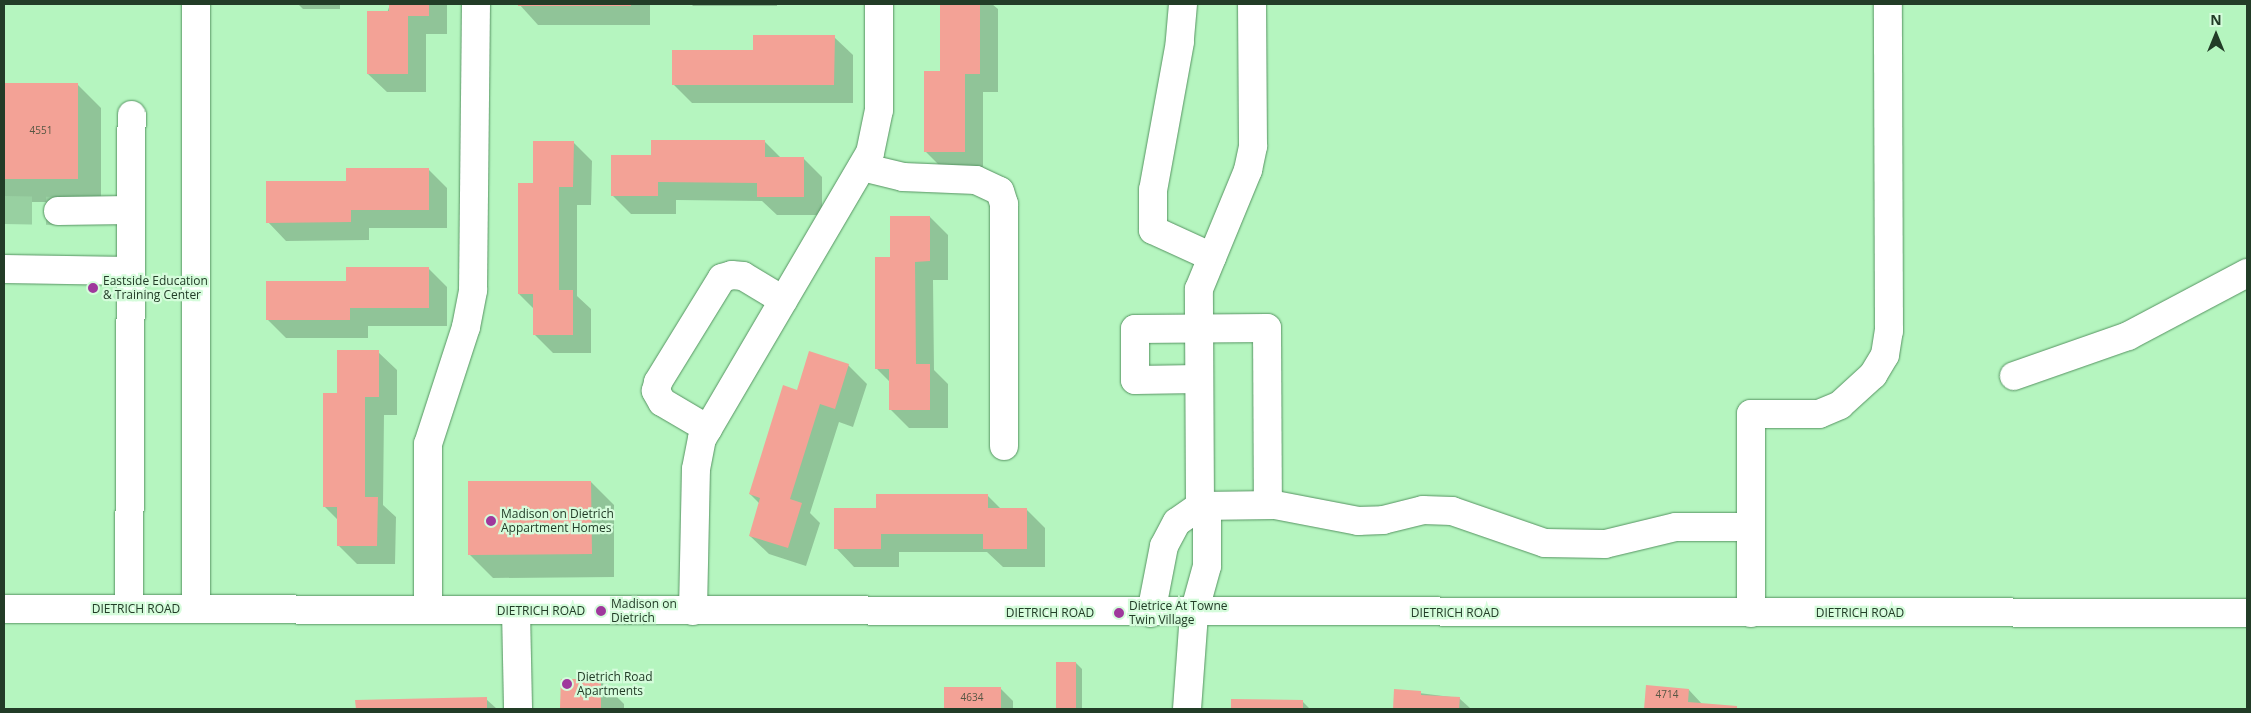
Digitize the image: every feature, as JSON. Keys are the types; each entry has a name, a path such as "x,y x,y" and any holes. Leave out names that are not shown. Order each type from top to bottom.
{"street":[{"path":"196,4 196,609"},
{"path":"428,610 428,444 466,327 473,290 476,4"},
{"path":"693,611 696,469 702,439 870,153 879,110 879,4"},
{"path":"1183,4 1180,42 1152,190 1152,230 1212,257"},
{"path":"1187,709 1194,613 1207,566 1207,521 1200,506 1199,289 1248,170 1253,146 1252,4"},
{"path":"1750,613 1751,414 1819,414 1833,408 1857,392 1885,355 1889,331 1888,4"},
{"path":"130,609 130,210 132,115"},
{"path":"862,167 902,177 976,180 1000,191 1004,204 1004,446"},
{"path":"58,211 130,210"},
{"path":"4,269 130,271"},
{"path":"2014,376 2128,336 2247,273"},
{"path":"708,429 662,402 656,390 658,382 722,278 732,274 743,276 783,300"},
{"path":"1200,379 1135,380 1135,329 1267,328 1268,505"},
{"path":"1151,613 1164,546 1177,522 1200,506 1268,505 1358,521 1383,520 1423,510 1452,511 1545,543 1606,544 1676,527 1750,527"},
{"name":"DIETRICH ROAD","path":"4,609 1151,613 2247,613"},
{"path":"516,611 518,709"}],"building":[{"path":"389,4 429,4 429,16 408,16 408,74 367,74 367,11 389,11"},
{"path":"518,4 631,4 631,6 518,6"},
{"path":"940,4 980,4 980,74 965,74 965,152 924,152 924,71 940,71"},
{"path":"753,35 835,35 834,85 672,85 672,50 753,50"},
{"path":"4,83 78,83 78,179 4,179"},
{"path":"651,140 765,140 765,157 804,157 804,197 757,197 757,183 658,182 658,196 611,196 611,155 651,155"},
{"path":"533,141 574,141 573,187 559,187 559,290 573,290 573,335 533,335 533,294 518,294 518,183 533,183"},
{"path":"346,168 429,168 429,210 351,210 351,222 266,223 266,181 346,181"},
{"path":"890,216 930,216 930,261 915,262 916,364 930,364 930,410 889,410 889,369 875,369 875,257 890,257"},
{"path":"346,267 429,267 429,308 350,308 350,320 266,320 266,281 346,281"},
{"path":"337,350 379,350 379,397 365,397 365,497 378,497 377,546 337,546 337,507 323,507 323,393 337,393"},
{"path":"809,351 849,364 835,409 820,404 790,499 802,503 788,548 749,536 760,498 749,494 783,385 797,390"},
{"path":"468,481 591,481 592,554 468,555"},
{"path":"876,494 988,494 988,508 1027,508 1027,549 983,549 983,534 881,534 881,549 834,549 834,508 876,508"},
{"path":"1056,662 1076,662 1076,709 1056,709"},
{"path":"561,679 601,679 601,709 560,708"},
{"path":"1646,685 1689,689 1688,702 1737,706 1737,709 1644,709"},
{"path":"944,687 1001,687 1001,709 944,709"},
{"path":"1394,689 1421,691 1421,695 1460,697 1459,709 1393,709"},
{"path":"487,697 487,709 356,709 355,700"},
{"path":"1231,699 1303,700 1303,709 1231,709"}],"tunnel":[{"path":"4,210 58,211"}],"place":[{"name":"Eastside Education & Training Center","path":"93,288"},
{"name":"Madison on Dietrich Appartment Homes","path":"491,521"},
{"name":"Madison on Dietrich","path":"601,611"},
{"name":"Dietrice At Towne Twin Village","path":"1119,613"},
{"name":"Dietrich Road Apartments","path":"567,684"}]}
